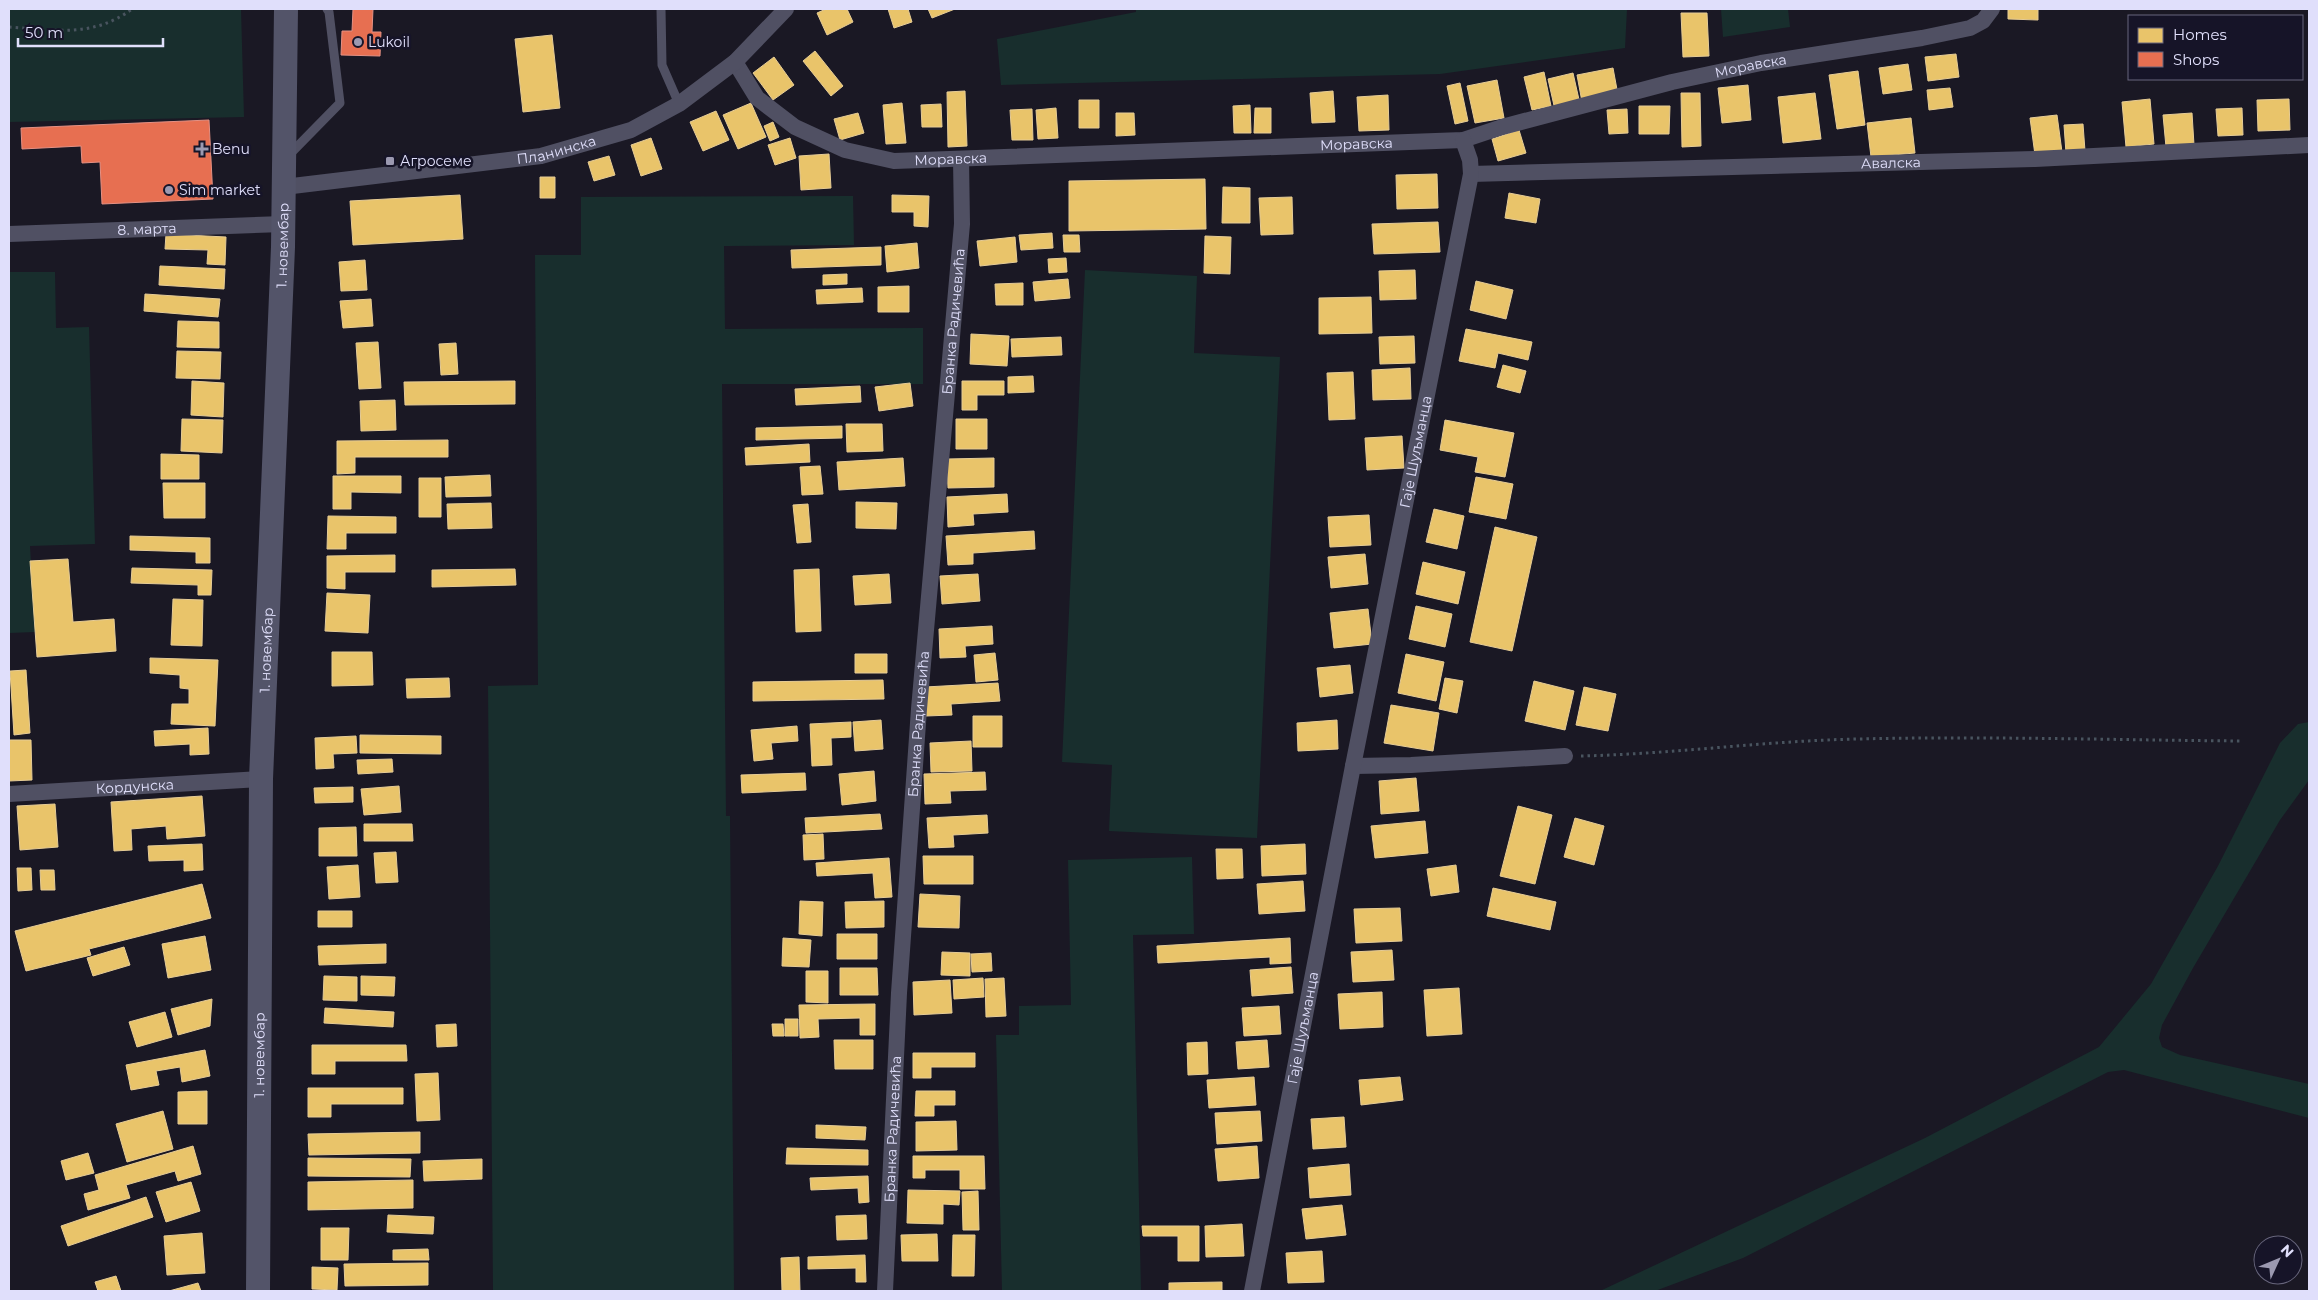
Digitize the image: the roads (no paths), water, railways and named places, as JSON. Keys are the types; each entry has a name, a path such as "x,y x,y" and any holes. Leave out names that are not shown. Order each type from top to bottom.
{"main road":[{"name":"1. новембар","path":"258,1291 261,779 283,224 286,9"}],"street":[{"name":"Планинска","path":"284,187 541,156 631,130 679,104 735,62 786,9"},
{"name":"Моравска","path":"735,62 757,98 795,128 845,150 894,161 1463,140 1502,126 1672,82 1761,63 1922,38 1970,28 1983,21 1992,9"},
{"name":"Гаје Шуљманца","path":"1252,1291 1353,766 1472,174 1470,160 1463,140"},
{"name":"Авалска","path":"1472,174 2035,159 2309,145"},
{"name":"Бранка Радичевића","path":"886,1291 899,993 919,709 962,224 961,159"},
{"name":"8. марта","path":"9,234 283,224"},
{"path":"1353,766 1411,766 1565,756"},
{"name":"Кордунска","path":"9,794 261,779"}],"lane":[{"path":"284,160 340,103 329,12 327,9"},
{"path":"661,9 662,64 679,104"}],"place":[{"name":"Lukoil","path":"358,42"},
{"name":"Benu","path":"202,149"},
{"name":"Агросеме","path":"390,161"},
{"name":"Sim market","path":"169,190"}]}
